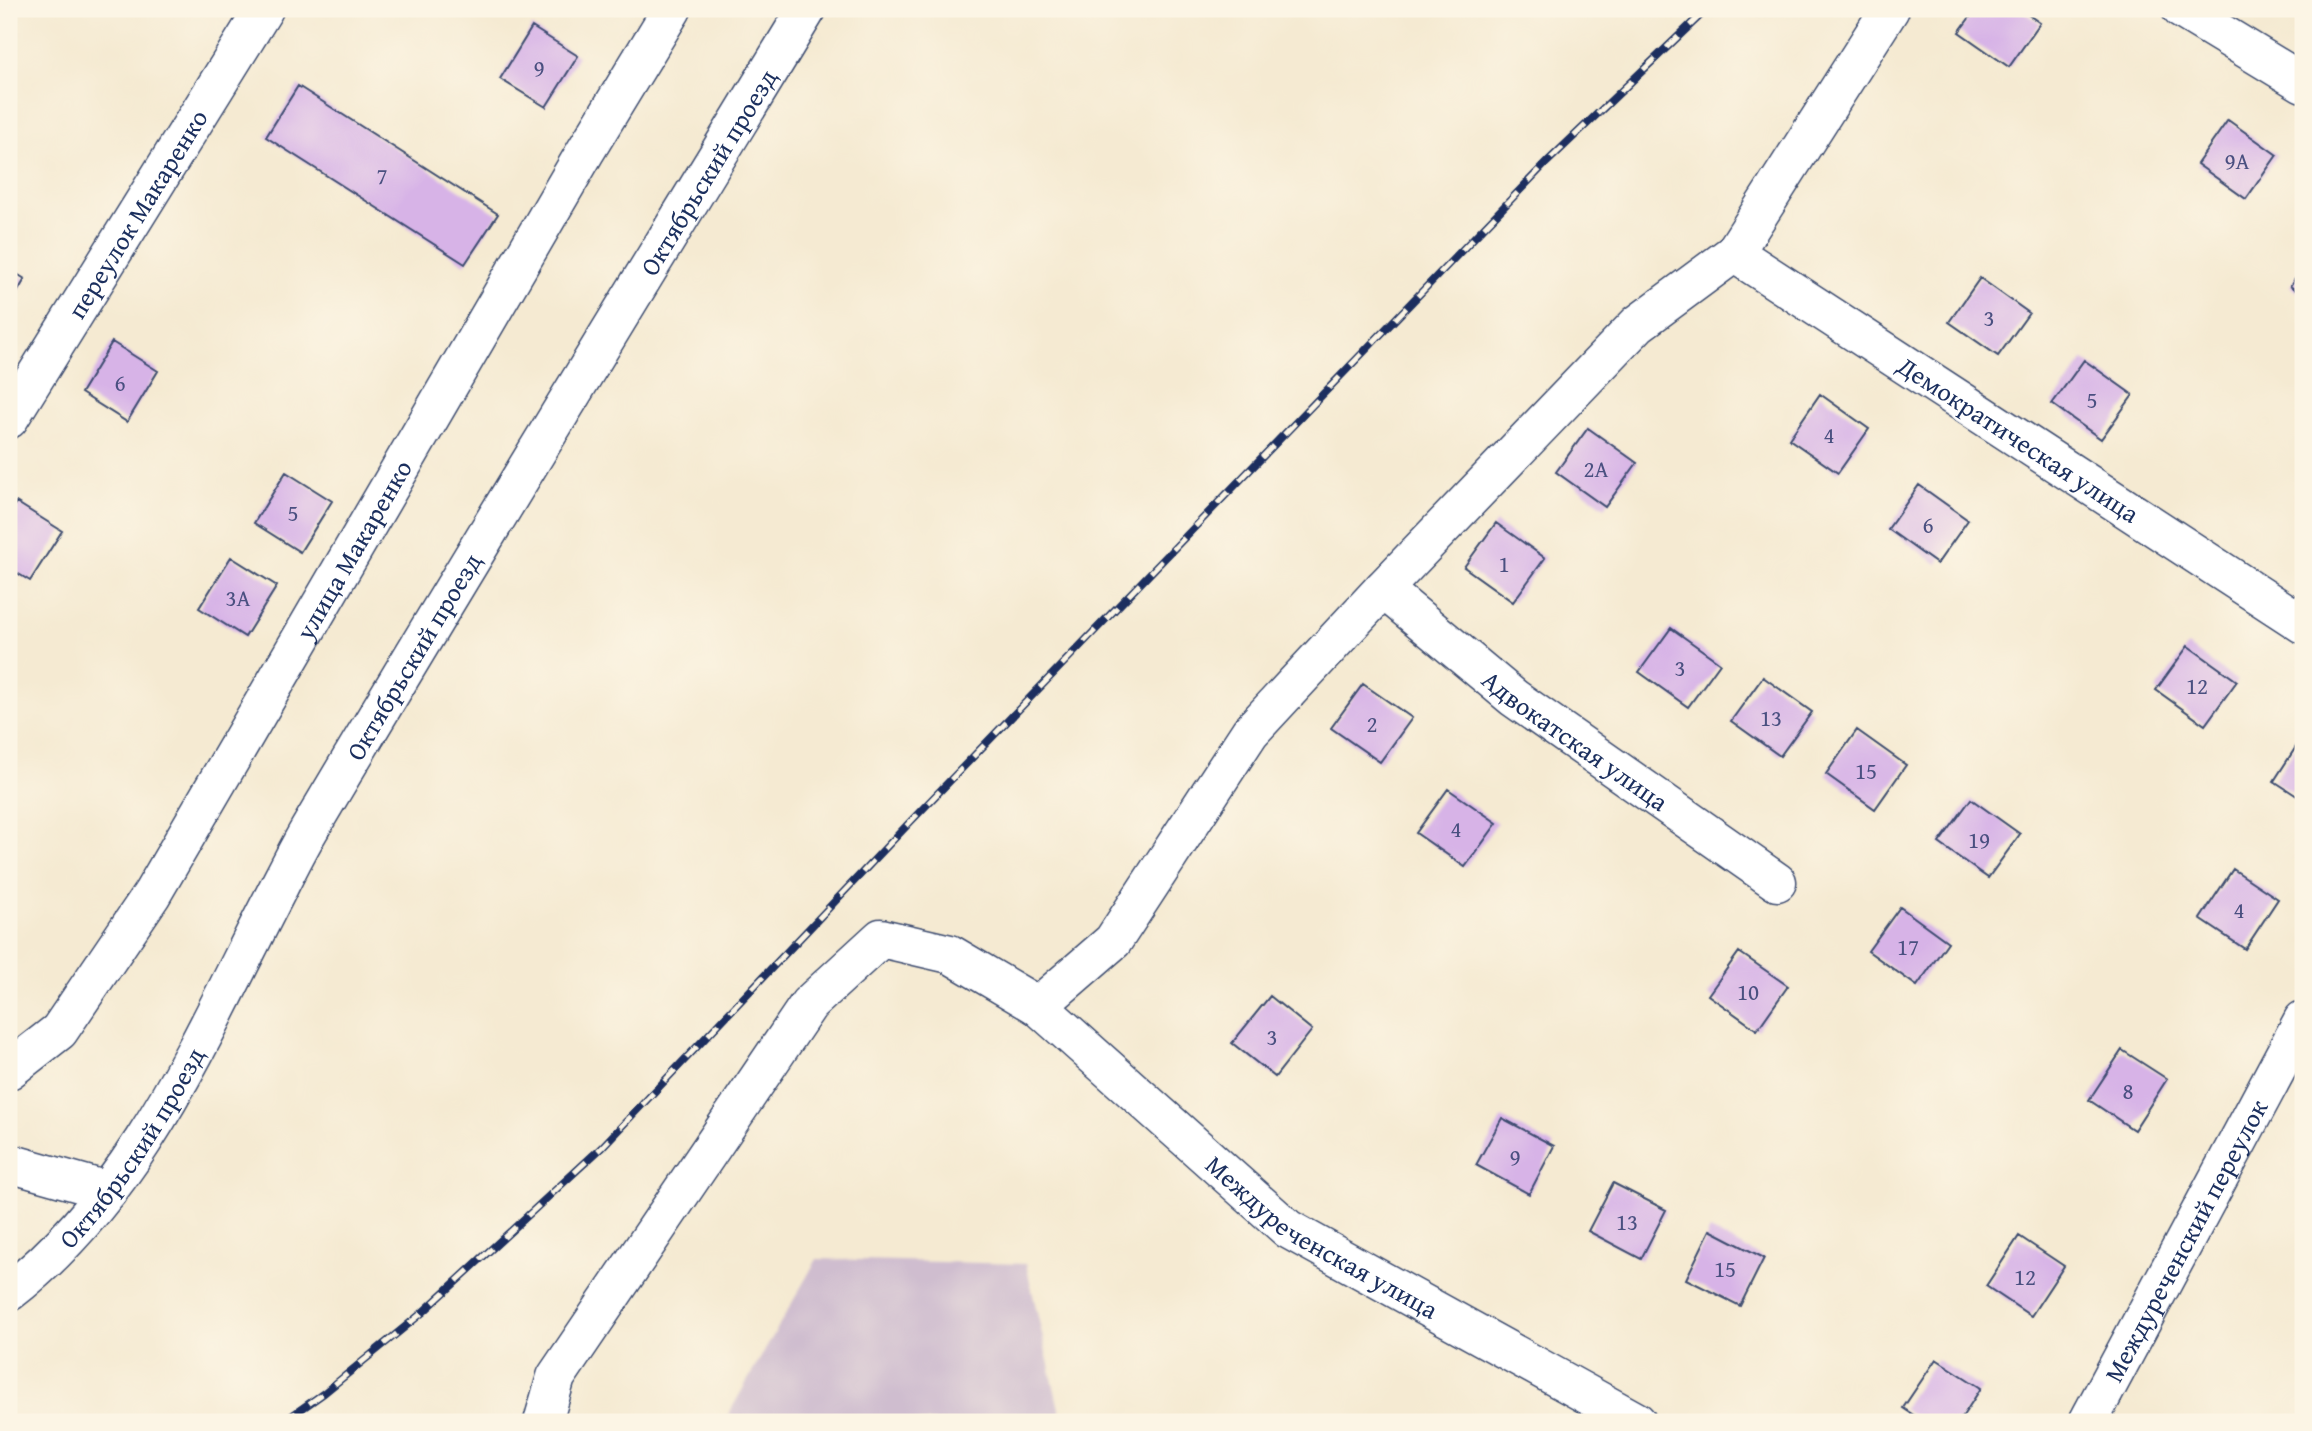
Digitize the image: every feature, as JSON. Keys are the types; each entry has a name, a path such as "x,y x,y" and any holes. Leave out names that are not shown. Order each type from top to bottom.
{"street":[{"name":"переулок Макаренко","path":"9,419 264,9"},
{"name":"улица Макаренко","path":"9,1070 59,1031 152,894 671,9"},
{"name":"Октябрьский проезд","path":"9,1292 38,1270 65,1244 144,1142 177,1085 306,834 807,9"},
{"path":"1038,1006 1113,940 1251,733 1383,589 1638,324 1734,253 1890,9"},
{"path":"2180,9 2303,83"},
{"name":"Демократическая улица","path":"1734,253 2303,624"},
{"name":"Адвокатская улица","path":"1383,589 1514,698 1777,882"},
{"name":"Междуреченская улица","path":"542,1422 556,1377 809,1004 880,938 950,954 1038,1006 1288,1228 1637,1422"},
{"name":"Междуреченский переулок","path":"2088,1422 2303,1020"},
{"path":"9,1163 108,1191"}],"shaded area":[{"path":"817,1259 1026,1264 1062,1422 724,1422"}],"building":[{"path":"1976,9 2020,9 2040,23 2009,67 1959,32"},
{"path":"532,27 578,56 546,107 500,79"},
{"path":"298,86 498,214 465,264 266,137"},
{"path":"2228,120 2277,155 2246,199 2197,164"},
{"path":"2303,268 2303,295 2290,286"},
{"path":"9,269 25,279 9,306"},
{"path":"1980,278 2029,313 1998,356 1949,322"},
{"path":"112,342 158,371 127,422 81,393"},
{"path":"2084,360 2133,395 2101,439 2052,404"},
{"path":"1820,394 1869,429 1838,473 1789,439"},
{"path":"1588,428 1637,463 1605,507 1556,472"},
{"path":"286,472 332,501 300,552 254,523"},
{"path":"1919,485 1968,520 1937,564 1888,529"},
{"path":"16,502 62,531 30,581 9,568 9,514"},
{"path":"1496,523 1545,558 1513,602 1464,567"},
{"path":"231,557 277,586 245,637 199,608"},
{"path":"1671,628 1720,663 1688,707 1639,672"},
{"path":"2188,646 2237,681 2205,725 2156,690"},
{"path":"1763,677 1812,712 1780,756 1731,721"},
{"path":"1363,684 1412,718 1380,762 1331,728"},
{"path":"1857,730 1906,765 1875,809 1826,774"},
{"path":"2303,736 2303,800 2274,781"},
{"path":"1448,789 1497,823 1465,867 1416,833"},
{"path":"1971,799 2020,834 1988,878 1939,843"},
{"path":"2233,869 2278,899 2245,949 2200,919"},
{"path":"1900,907 1948,942 1917,986 1868,951"},
{"path":"1739,952 1788,986 1757,1030 1708,995"},
{"path":"1270,996 1312,1030 1275,1077 1232,1043"},
{"path":"2122,1050 2167,1079 2134,1130 2089,1100"},
{"path":"1502,1118 1554,1146 1529,1194 1476,1165"},
{"path":"1613,1183 1666,1210 1641,1259 1588,1231"},
{"path":"1710,1230 1764,1258 1740,1306 1686,1279"},
{"path":"2019,1236 2064,1266 2031,1316 1986,1286"},
{"path":"1936,1359 1981,1388 1959,1422 1924,1422 1903,1408"}],"railway":[{"path":"283,1422 324,1393 422,1313 601,1148 912,820 1547,162 1707,9"}]}
